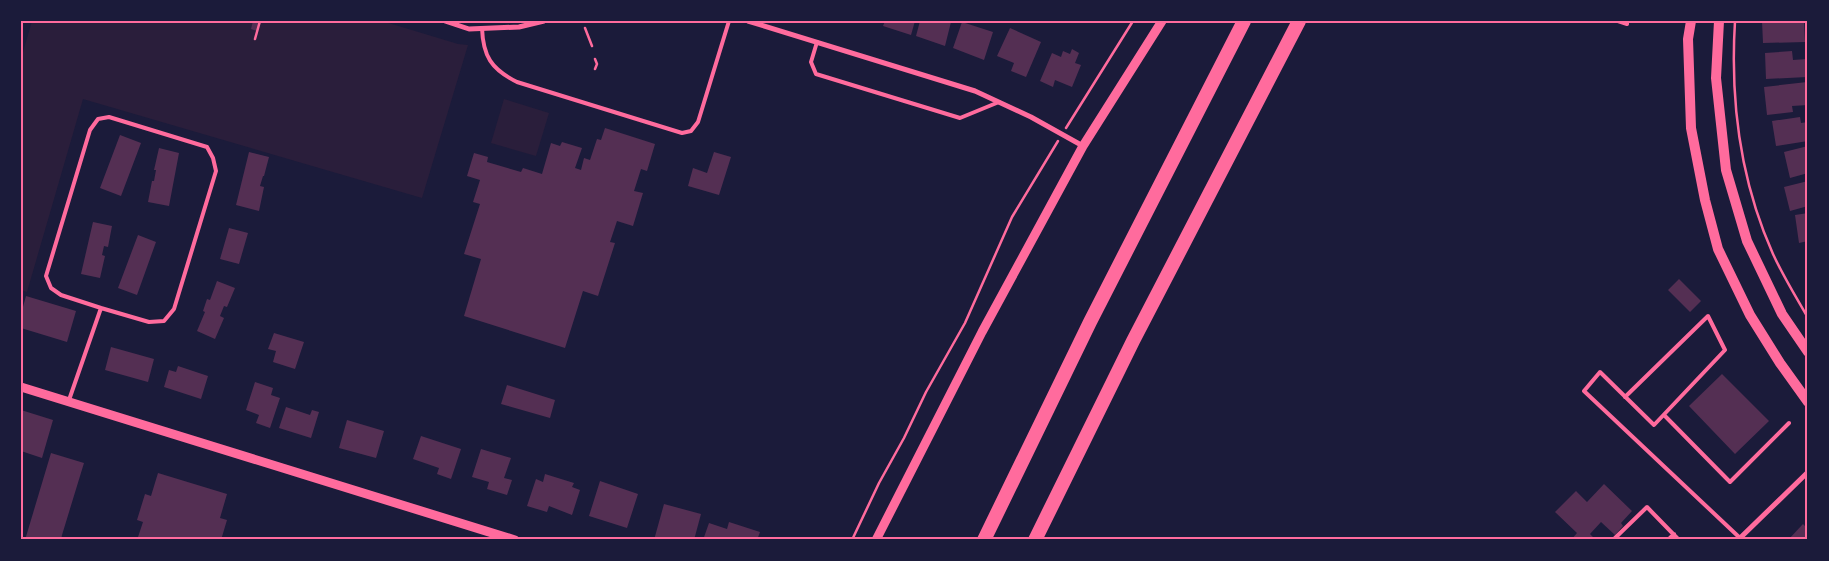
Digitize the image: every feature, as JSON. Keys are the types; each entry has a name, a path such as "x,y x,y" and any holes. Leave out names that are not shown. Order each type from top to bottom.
{"highway":[{"path":"984,540 1090,322 1244,21"},
{"path":"1035,540 1133,341 1299,21"}],"main road":[{"path":"1691,21 1688,39 1691,128 1705,200 1718,249 1750,315 1780,363 1808,402"},
{"path":"1719,21 1716,78 1726,170 1747,240 1782,314 1808,352"}],"street":[{"path":"445,21 470,29 520,27 544,21"},
{"path":"748,21 975,91 1031,116 1083,146"},
{"path":"876,540 982,332 1083,146 1162,21"},
{"path":"21,387 514,540"},
{"path":"1739,539 1808,472"}],"lane":[{"path":"482,28 482,43 486,55 502,74 517,82 682,133 692,131 698,122 729,21"},
{"path":"1618,21 1626,24 1627,21"},
{"path":"817,42 811,62 816,74 960,118 999,102"},
{"path":"109,117 207,147 213,158 216,171 174,309 164,321 149,322 101,308 61,295 51,288 46,276 90,130 98,119 109,117"},
{"path":"68,402 101,308"},
{"path":"1626,397 1708,316 1725,350 1654,425 1600,372 1584,391 1739,539"},
{"path":"1664,415 1730,482 1789,423"},
{"path":"1613,540 1647,508 1679,540"},
{"path":"1668,540 1674,534"}],"path":[{"path":"255,39 260,21"},
{"path":"1071,119 1133,21"},
{"path":"1735,21 1733,51 1734,97 1748,181 1759,219 1774,255 1808,318"},
{"path":"585,28 592,46"},
{"path":"595,59 597,64 595,69"},
{"path":"852,540 926,392 965,323 1012,217 1052,150"}],"shaded area":[{"path":"32,21 382,21 458,44 468,45 422,198 83,99 27,292 21,290 21,59"},
{"path":"504,99 549,113 536,156 491,143"}],"building":[{"path":"253,21 260,21 257,31 251,29"},
{"path":"885,21 915,21 911,35 883,26"},
{"path":"920,21 951,22 945,46 916,36"},
{"path":"1762,21 1804,21 1805,42 1763,43"},
{"path":"962,22 993,32 984,60 953,48"},
{"path":"1010,28 1041,42 1026,77 1011,71 1014,63 997,56"},
{"path":"1072,49 1079,53 1075,63 1081,65 1072,87 1055,80 1053,87 1040,81 1052,53 1061,57 1063,51 1070,54"},
{"path":"1792,51 1793,60 1807,59 1807,77 1766,79 1765,53"},
{"path":"1807,82 1808,105 1792,106 1793,112 1767,115 1764,87"},
{"path":"1800,117 1801,123 1808,122 1808,141 1776,146 1772,121"},
{"path":"605,128 655,144 647,171 641,169 634,191 643,193 633,226 617,221 610,242 615,243 598,296 583,291 565,348 464,316 481,259 464,254 480,204 473,202 480,180 467,176 474,153 488,157 487,162 521,172 523,168 542,174 551,143 560,146 562,142 582,148 575,168 581,170 584,158 590,160 597,139 601,140"},
{"path":"120,135 141,143 121,196 100,188"},
{"path":"1808,146 1808,173 1790,178 1784,152"},
{"path":"159,148 179,153 169,206 148,202 152,181 154,181 156,170 154,170"},
{"path":"249,152 269,157 260,186 264,187 259,211 236,205"},
{"path":"714,152 731,157 719,195 688,186 693,168 707,173"},
{"path":"1808,181 1808,206 1790,211 1784,187"},
{"path":"1808,213 1808,241 1799,243 1795,215"},
{"path":"93,222 112,226 108,247 104,246 102,255 105,256 100,278 81,274"},
{"path":"229,228 248,233 239,264 220,259"},
{"path":"138,235 156,242 137,295 118,288"},
{"path":"1679,279 1701,301 1690,312 1668,290"},
{"path":"217,281 235,288 227,307 224,306 220,316 224,318 215,339 197,331 205,312 203,311 207,299 210,300"},
{"path":"26,296 76,311 67,342 21,328 21,314"},
{"path":"274,333 304,342 295,369 273,362 276,351 268,349"},
{"path":"111,347 154,359 148,382 105,370"},
{"path":"178,366 208,376 201,399 164,387 169,370 176,372"},
{"path":"1722,374 1769,421 1735,454 1689,406"},
{"path":"255,382 273,388 271,395 280,398 270,428 256,423 259,415 246,410"},
{"path":"507,385 555,400 550,418 501,404"},
{"path":"286,407 310,415 312,410 319,412 311,438 279,428"},
{"path":"21,410 53,420 42,458 21,451"},
{"path":"347,420 384,431 376,458 339,448"},
{"path":"421,436 461,449 451,479 437,474 439,468 413,459"},
{"path":"481,449 511,458 504,478 512,480 507,495 487,489 489,482 472,477"},
{"path":"51,453 84,463 61,540 25,540"},
{"path":"158,473 227,494 220,518 227,520 221,540 137,540 143,522 137,520 145,494 151,496"},
{"path":"545,474 574,483 572,487 580,490 572,515 549,506 547,512 527,506 536,479 543,482"},
{"path":"600,481 638,494 627,528 589,516"},
{"path":"1604,484 1632,511 1621,523 1623,526 1615,535 1601,522 1590,534 1596,540 1571,540 1577,533 1555,512 1576,491 1587,502"},
{"path":"664,504 701,514 694,540 654,540"},
{"path":"729,522 760,532 757,540 703,540 709,523 727,529"},
{"path":"1803,524 1808,529 1808,540 1788,540"}]}
